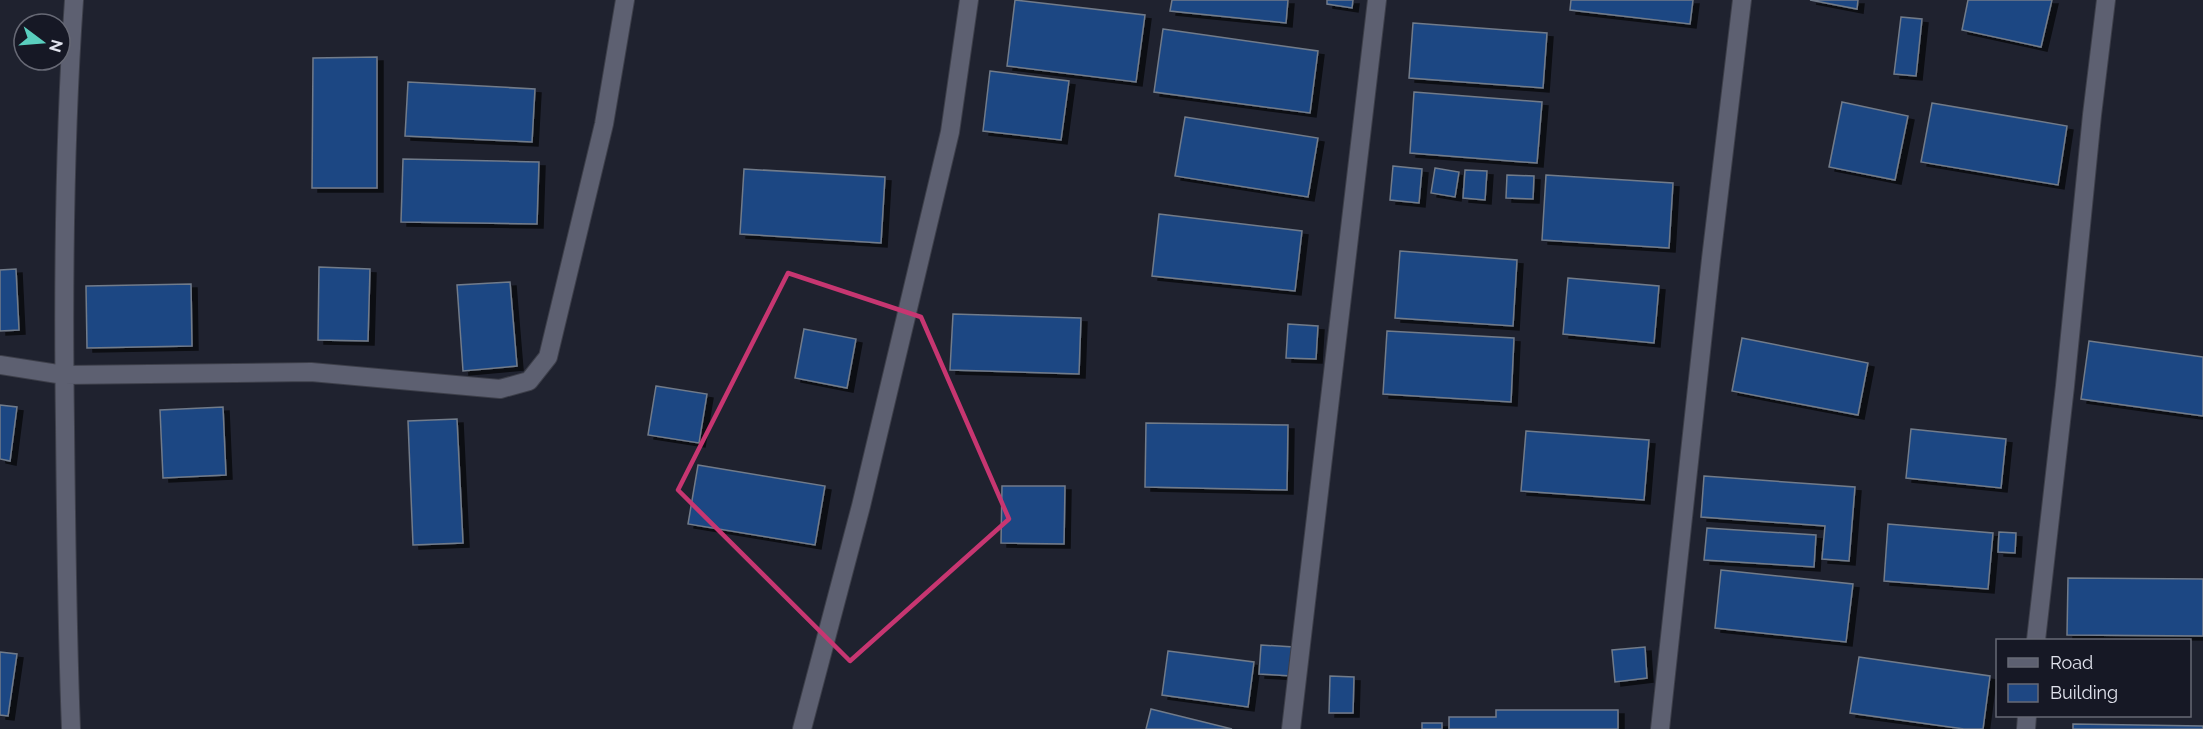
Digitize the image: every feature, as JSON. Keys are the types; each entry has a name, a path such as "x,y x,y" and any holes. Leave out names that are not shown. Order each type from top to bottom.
{"street":[{"path":"71,729 67,613 63,251 69,60 74,0"},
{"path":"0,365 64,375 311,372 500,389 530,381 548,357 604,124 625,0"},
{"path":"802,729 861,506 950,132 969,0"},
{"path":"1291,729 1377,0"},
{"path":"1660,729 1711,259 1742,0"},
{"path":"2036,639 2106,0"}],"highlighted area":[{"path":"788,273 921,317 1009,519 850,661 678,490"}],"building":[{"path":"1015,0 1145,15 1136,82 1007,66"},
{"path":"1172,0 1288,0 1286,23 1170,11"},
{"path":"1327,0 1353,0 1352,8 1327,4"},
{"path":"1571,0 1693,0 1690,24 1570,10"},
{"path":"1810,0 1858,0 1857,9"},
{"path":"1968,0 2052,0 2041,47 1962,30"},
{"path":"1901,17 1922,19 1916,76 1894,74"},
{"path":"1413,23 1547,33 1543,88 1409,78"},
{"path":"1163,29 1318,51 1310,113 1154,92"},
{"path":"377,57 377,188 312,188 313,58"},
{"path":"990,71 1069,81 1061,140 983,131"},
{"path":"408,82 535,89 532,142 405,136"},
{"path":"1414,92 1542,102 1537,163 1410,153"},
{"path":"1842,102 1908,116 1895,180 1829,167"},
{"path":"1932,103 2067,126 2058,185 1921,162"},
{"path":"1185,117 1318,138 1308,197 1175,176"},
{"path":"403,159 539,162 537,224 401,222"},
{"path":"1393,166 1422,169 1419,203 1390,200"},
{"path":"1435,168 1459,172 1455,197 1431,193"},
{"path":"744,169 885,177 881,243 740,234"},
{"path":"1465,170 1487,171 1485,200 1463,198"},
{"path":"1507,175 1534,176 1533,199 1506,198"},
{"path":"1546,175 1673,183 1669,248 1542,240"},
{"path":"1159,214 1302,231 1295,291 1152,276"},
{"path":"1400,251 1517,260 1513,326 1395,318"},
{"path":"319,267 370,269 368,341 318,340"},
{"path":"16,269 19,330 0,331 0,270"},
{"path":"1568,278 1659,286 1654,343 1563,334"},
{"path":"510,282 517,366 463,371 457,285"},
{"path":"191,284 192,346 87,348 86,286"},
{"path":"953,314 1081,318 1079,374 950,370"},
{"path":"1288,324 1318,326 1316,359 1286,358"},
{"path":"804,329 856,339 847,388 795,378"},
{"path":"1387,331 1514,338 1511,402 1383,394"},
{"path":"1742,338 1868,363 1858,415 1732,391"},
{"path":"2089,341 2203,357 2203,416 2081,399"},
{"path":"656,386 707,394 699,443 648,435"},
{"path":"0,405 17,407 10,461 0,459"},
{"path":"223,407 226,475 163,478 160,410"},
{"path":"457,419 463,543 413,545 408,421"},
{"path":"1146,423 1288,425 1287,490 1145,487"},
{"path":"1911,429 2006,439 2001,488 1906,478"},
{"path":"1526,431 1649,440 1644,500 1521,491"},
{"path":"698,465 825,486 815,545 688,524"},
{"path":"1704,476 1855,487 1849,561 1822,559 1825,526 1701,517"},
{"path":"1002,486 1065,486 1064,544 1001,543"},
{"path":"1888,524 1993,533 1988,589 1884,581"},
{"path":"1707,528 1816,535 1814,567 1704,560"},
{"path":"1999,532 2016,533 2015,553 1998,552"},
{"path":"1721,570 1853,584 1846,642 1715,628"},
{"path":"2068,578 2203,579 2203,636 2067,635"},
{"path":"1261,645 1294,647 1292,676 1259,674"},
{"path":"1645,647 1647,678 1615,682 1612,650"},
{"path":"1168,651 1254,662 1248,707 1162,695"},
{"path":"0,652 17,654 8,716 0,715"},
{"path":"1859,657 1990,676 1983,729 1964,729 1850,713"},
{"path":"1330,676 1354,677 1353,713 1329,713"},
{"path":"1151,709 1232,729 1146,729"},
{"path":"1496,710 1618,710 1618,729 1449,729 1449,717 1496,717"},
{"path":"1422,723 1442,723 1442,729 1422,729"},
{"path":"2073,724 2203,726 2203,729 2073,729"}]}
